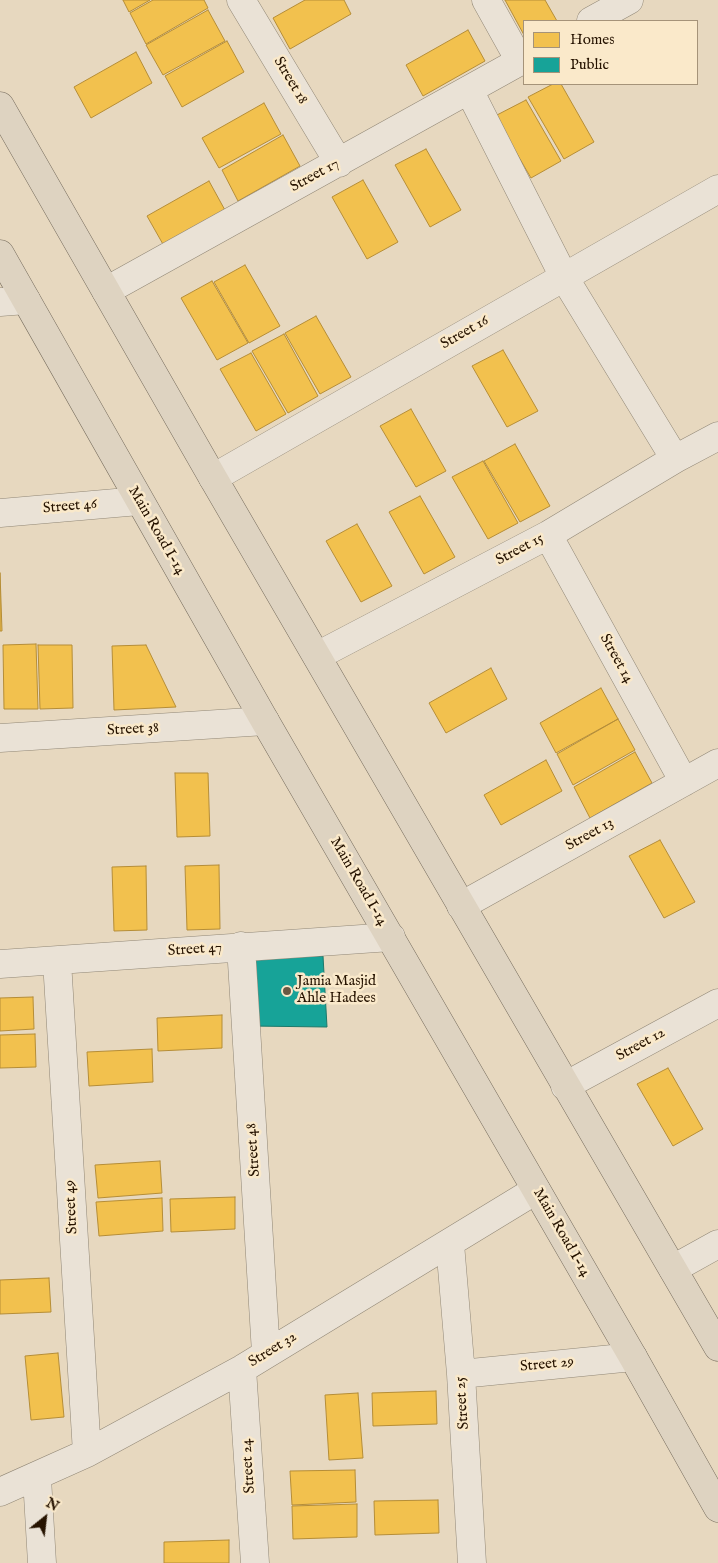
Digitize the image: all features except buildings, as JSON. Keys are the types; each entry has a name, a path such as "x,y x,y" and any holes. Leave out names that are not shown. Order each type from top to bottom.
{"main road":[{"path":"0,106 213,478 718,1347"},
{"name":"Main Road I-14","path":"0,254 13,301 139,501 633,1357 718,1508"}],"street":[{"name":"Street 18","path":"241,0 339,163"},
{"path":"486,0 522,60"},
{"path":"593,20 629,0"},
{"name":"Street 17","path":"106,291 522,60"},
{"path":"469,90 564,277 675,459"},
{"name":"Street 16","path":"213,478 718,189"},
{"name":"Street 15","path":"317,656 548,536 675,459 718,436"},
{"name":"Street 46","path":"0,513 139,501"},
{"name":"Street 14","path":"548,536 684,782"},
{"name":"Street 38","path":"0,738 265,722"},
{"name":"Street 13","path":"461,906 718,763"},
{"name":"Street 47","path":"0,964 391,937"},
{"name":"Street 48","path":"241,946 266,1353"},
{"name":"Street 49","path":"57,961 87,1453"},
{"name":"Street 12","path":"565,1086 718,1003"},
{"name":"Street 32","path":"0,1492 37,1478 87,1453 242,1368 450,1244 536,1190"},
{"name":"Street 25","path":"450,1244 461,1374 472,1563"},
{"path":"672,1270 718,1244"},
{"name":"Street 29","path":"461,1374 633,1357"},
{"name":"Street 24","path":"242,1368 255,1563"},
{"path":"37,1478 42,1563"}],"place":[{"name":"Jamia Masjid Ahle Hadees","path":"287,991"}]}
